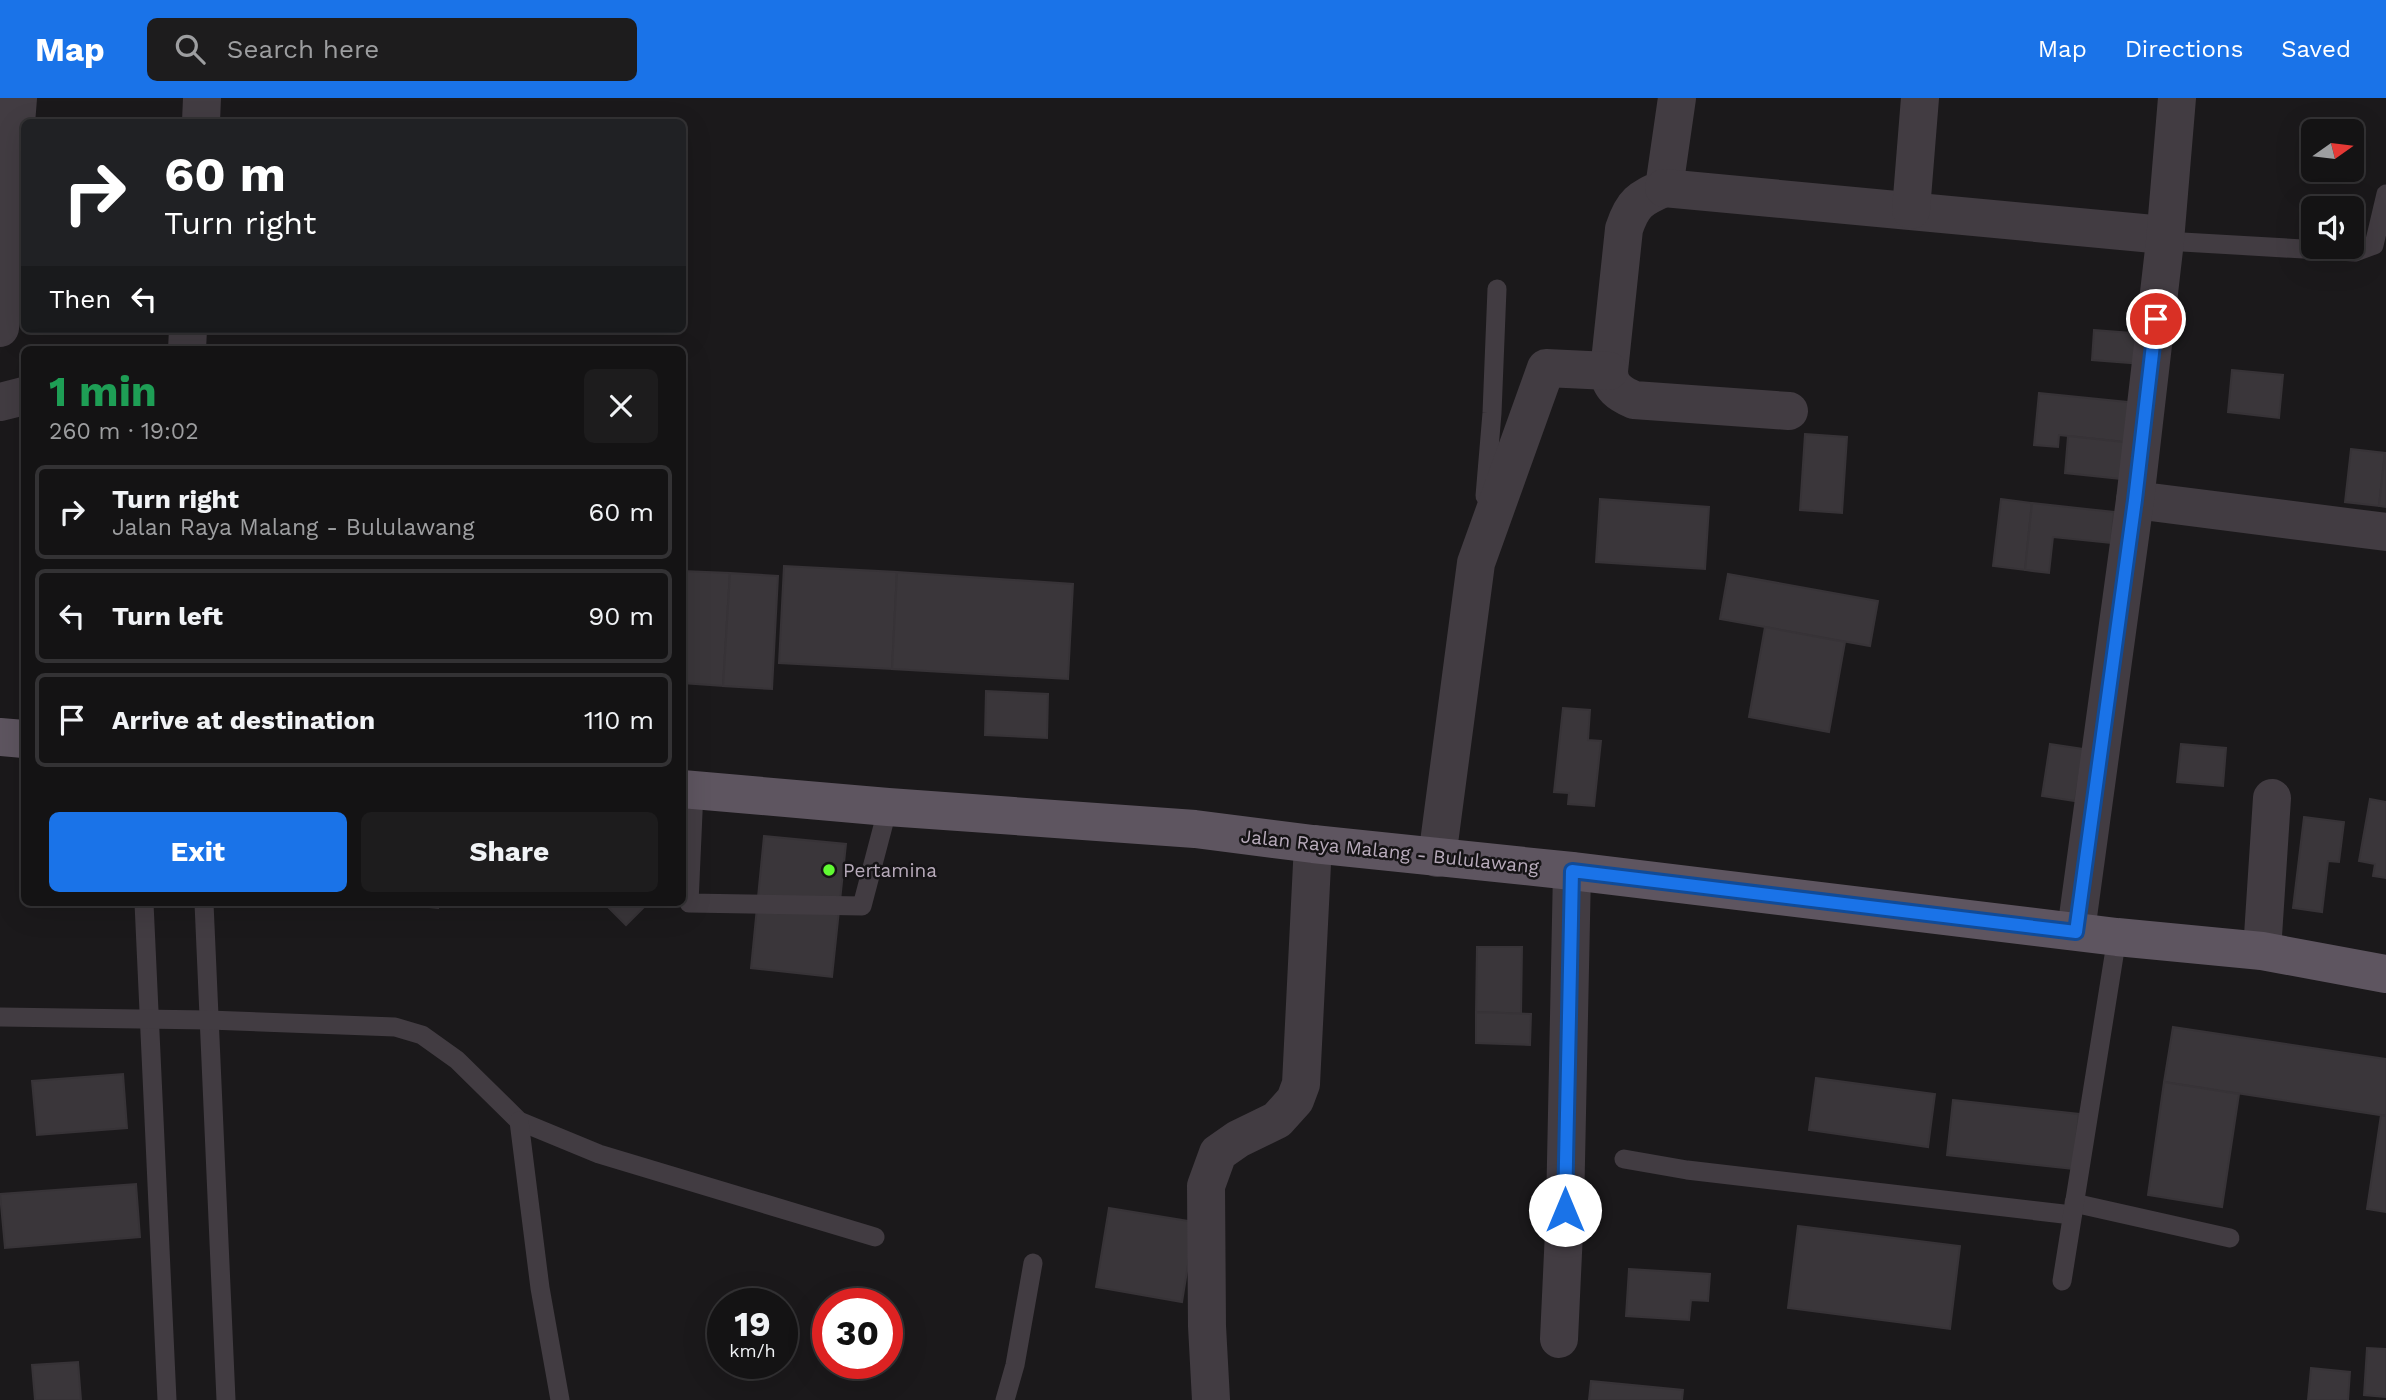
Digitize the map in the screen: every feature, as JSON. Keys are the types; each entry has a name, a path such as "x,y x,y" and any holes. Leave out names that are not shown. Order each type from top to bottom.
{"main road":[{"path":"0,737 21,738"},
{"name":"Jalan Raya Malang - Bululawang","path":"688,790 1195,828 2117,937 2262,951 2386,974"}],"street":[{"path":"0,328 18,98"},
{"path":"201,119 202,98"},
{"path":"1664,188 1677,98"},
{"path":"1911,210 1920,98"},
{"path":"2076,932 2135,500 2177,98"},
{"path":"1789,411 1634,400 1618,391 1611,383 1609,371 1624,229 1630,211 1639,200 1664,188 1911,210 2164,238"},
{"path":"1437,858 1476,563 1546,368 1609,371"},
{"path":"0,402 21,397"},
{"path":"2135,500 2386,532"},
{"path":"2262,951 2272,798"},
{"path":"1211,1400 1207,1326 1206,1186 1219,1153 1238,1139 1277,1120 1295,1100 1301,1084 1313,844"},
{"path":"1559,1339 1565,1210 1572,871"}],"lane":[{"path":"2164,238 2355,252 2374,245 2386,194"},
{"path":"1476,563 1488,473 1497,289"},
{"path":"688,790 689,903 862,906 888,807"},
{"path":"144,906 167,1400"},
{"path":"204,906 226,1400"},
{"path":"2062,1282 2117,937"},
{"path":"2,1017 209,1020 395,1027 422,1035 457,1060 519,1121 599,1154 875,1237"},
{"path":"519,1121 540,1288 560,1400"},
{"path":"1625,1159 1687,1170 2073,1209 2230,1238"},
{"path":"1005,1400 1033,1263"}],"building":[{"path":"2094,330 2144,334 2142,364 2092,360"},
{"path":"2232,370 2283,375 2279,418 2228,412"},
{"path":"2039,393 2137,403 2133,443 2059,435 2058,447 2034,445"},
{"path":"1805,434 1847,437 1842,513 1800,510"},
{"path":"2068,436 2133,443 2130,480 2065,473"},
{"path":"2351,449 2385,453 2379,506 2345,502"},
{"path":"2386,453 2386,507 2379,506"},
{"path":"1600,499 1709,507 1705,569 1596,562"},
{"path":"2001,499 2032,503 2025,570 1993,566"},
{"path":"2032,503 2114,512 2111,543 2053,537 2049,573 2025,570"},
{"path":"784,566 897,572 892,669 779,663"},
{"path":"686,571 730,573 723,686 686,683"},
{"path":"897,572 1073,584 1068,679 892,669"},
{"path":"730,573 778,576 772,689 723,686"},
{"path":"1728,574 1878,601 1870,646 1720,619"},
{"path":"1765,627 1845,642 1829,732 1749,717"},
{"path":"986,691 1048,694 1047,738 985,735"},
{"path":"1563,708 1590,710 1588,740 1601,741 1594,806 1568,804 1569,793 1554,792"},
{"path":"2050,744 2084,749 2075,801 2042,796"},
{"path":"2181,744 2226,748 2223,786 2177,782"},
{"path":"2370,799 2386,802 2386,878 2373,876 2375,864 2359,861"},
{"path":"2304,817 2344,822 2339,862 2328,861 2322,912 2293,908"},
{"path":"764,836 846,844 832,977 751,968"},
{"path":"607,906 645,906 626,925"},
{"path":"1477,947 1522,947 1521,1014 1476,1012"},
{"path":"1476,1012 1531,1014 1530,1045 1476,1043"},
{"path":"2173,1027 2386,1059 2386,1116 2164,1082"},
{"path":"123,1074 127,1128 37,1135 32,1081"},
{"path":"1816,1078 1935,1094 1928,1147 1809,1130"},
{"path":"2164,1082 2239,1094 2222,1207 2148,1195"},
{"path":"1953,1100 2079,1114 2073,1169 1947,1155"},
{"path":"2381,1115 2386,1116 2386,1212 2367,1209"},
{"path":"136,1184 140,1237 5,1248 0,1194"},
{"path":"1109,1208 1195,1222 1182,1302 1096,1287"},
{"path":"1798,1226 1960,1246 1950,1329 1788,1308"},
{"path":"1629,1269 1710,1274 1708,1301 1691,1300 1689,1320 1626,1316"},
{"path":"2367,1348 2386,1349 2386,1397 2364,1395"},
{"path":"78,1362 81,1400 35,1400 32,1365"},
{"path":"2311,1368 2350,1372 2348,1400 2308,1400"},
{"path":"1591,1381 1683,1390 1682,1400 1589,1400"}],"place":[{"name":"Pertamina","path":"829,870"}],"route":[{"path":"1565,1210 1572,871 2076,932 2135,500 2156,319"}]}
